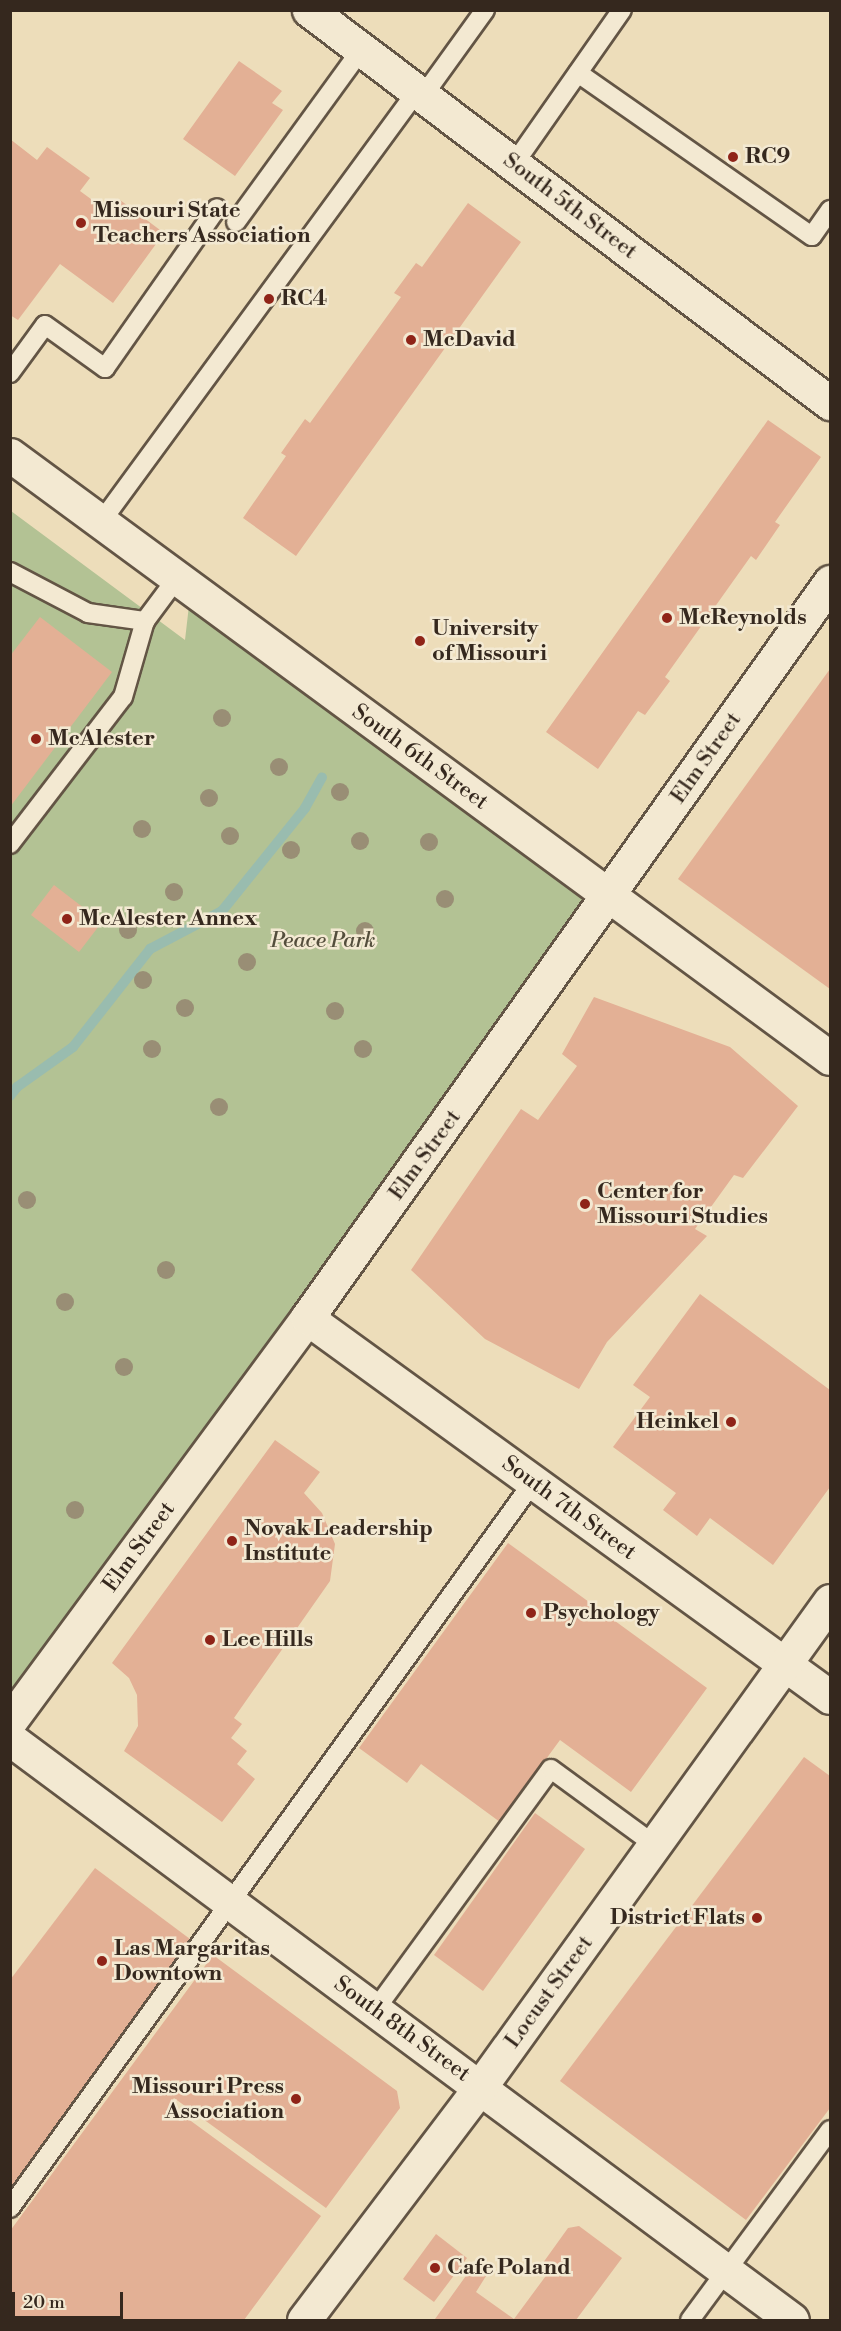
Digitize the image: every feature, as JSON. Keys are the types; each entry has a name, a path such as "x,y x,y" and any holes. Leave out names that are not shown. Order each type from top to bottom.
{"street":[{"name":"South 5th Street","path":"309,10 831,403"},
{"name":"South 6th Street","path":"10,455 831,1058"},
{"name":"Elm Street","path":"10,1721 307,1318 610,896 831,582"},
{"name":"South 7th Street","path":"307,1318 831,1697"},
{"name":"Locust Street","path":"304,2320 480,2087 831,1601"},
{"name":"South 8th Street","path":"10,1739 792,2320"}],"lane":[{"path":"101,522 485,10"},
{"path":"514,164 622,10"},
{"path":"236,222 361,50"},
{"path":"578,73 812,236 831,210"},
{"path":"10,373 45,326 105,368 217,208"},
{"path":"10,572 88,613 145,621"},
{"path":"10,844 123,697 145,621 177,578"},
{"path":"10,2208 533,1482"},
{"path":"375,2010 550,1769 655,1845"},
{"path":"690,2320 831,2130"}],"green space":[{"name":"Peace Park","path":"11,511 185,640 191,588 610,896 11,1721"}],"building":[{"path":"239,61 282,91 272,103 283,110 235,176 183,139"},
{"name":"Missouri State Teachers Association","path":"10,139 37,160 47,147 90,178 80,191 110,213 120,200 164,233 113,303 60,264 18,320 10,315"},
{"name":"McDavid","path":"468,203 521,242 296,556 243,518 286,456 281,453 305,419 310,423 401,297 394,293 416,263 422,267"},
{"name":"McReynolds","path":"768,420 821,457 775,522 780,525 756,560 751,556 665,677 670,681 645,715 638,711 598,769 546,732"},
{"name":"McAlester","path":"40,617 112,672 10,807 10,656"},
{"path":"830,669 830,989 678,879"},
{"name":"McAlester Annex","path":"54,885 102,922 79,952 31,915"},
{"name":"Center for Missouri Studies","path":"594,997 730,1047 798,1106 743,1178 734,1175 695,1229 707,1236 607,1342 579,1389 485,1339 411,1270 521,1109 538,1120 577,1066 562,1054"},
{"name":"Heinkel","path":"700,1294 830,1390 830,1487 773,1565 710,1518 697,1536 663,1510 676,1493 613,1447 650,1397 633,1385"},
{"name":"Lee Hills","path":"275,1440 320,1472 304,1493 322,1513 335,1544 330,1581 234,1718 242,1724 231,1738 247,1751 237,1764 255,1779 222,1822 124,1751 138,1726 137,1695 129,1678 112,1663"},
{"name":"Psychology","path":"508,1543 707,1688 631,1792 560,1740 500,1822 421,1764 407,1783 359,1748"},
{"name":"District Flats","path":"804,1757 830,1776 830,2108 746,2220 560,2081"},
{"path":"535,1813 585,1849 483,1991 434,1955"},
{"name":"Las Margaritas Downtown","path":"95,1868 194,1942 10,2189 10,1980"},
{"path":"213,1955 397,2091 400,2108 326,2208 174,2098 169,2105 321,2216 244,2320 18,2320 10,2315 10,2231"},
{"path":"579,2226 622,2258 576,2320 435,2319 473,2266 486,2276 476,2292 514,2319 548,2273 540,2267 568,2228"},
{"name":"Cafe Poland","path":"436,2234 467,2258 434,2302 403,2279"}],"waterway":[{"path":"10,1096 17,1087 73,1047 150,949 222,911 305,808 322,777"}],"place":[{"name":"RC9","path":"733,157"},
{"name":"Missouri State Teachers Association","path":"81,223"},
{"name":"RC4","path":"269,299"},
{"name":"McDavid","path":"411,340"},
{"name":"McReynolds","path":"667,618"},
{"name":"University of Missouri","path":"420,641"},
{"name":"McAlester","path":"36,739"},
{"name":"McAlester Annex","path":"67,919"},
{"name":"Center for Missouri Studies","path":"585,1204"},
{"name":"Heinkel","path":"731,1422"},
{"name":"Novak Leadership Institute","path":"232,1541"},
{"name":"Psychology","path":"531,1613"},
{"name":"Lee Hills","path":"210,1640"},
{"name":"District Flats","path":"757,1918"},
{"name":"Las Margaritas Downtown","path":"102,1961"},
{"name":"Missouri Press Association","path":"296,2099"},
{"name":"Cafe Poland","path":"435,2268"}]}
